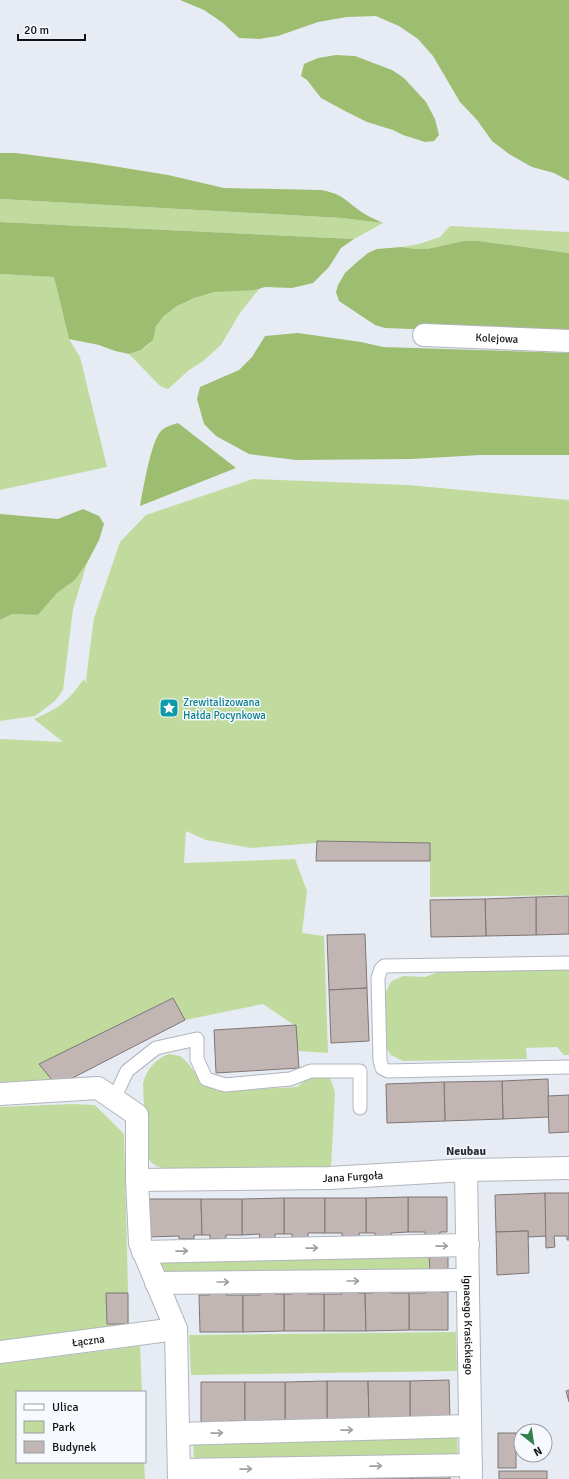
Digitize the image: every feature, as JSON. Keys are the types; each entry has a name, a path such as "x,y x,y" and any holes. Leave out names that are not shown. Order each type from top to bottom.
{"street":[{"name":"Kolejowa","path":"424,335 569,341"},
{"path":"0,1094 98,1088 137,1116 137,1180 140,1243 176,1329 179,1474 471,1472"},
{"name":"Jana Furgoła","path":"137,1180 328,1178 466,1170 569,1168"},
{"name":"Ignacego Krasickiego","path":"466,1170 471,1472"},
{"path":"143,1252 468,1245"},
{"path":"156,1282 468,1280"},
{"name":"Łączna","path":"0,1352 176,1329"},
{"path":"178,1434 470,1426"}],"lane":[{"path":"569,963 384,966 378,978 380,1060 382,1068 388,1071 569,1067"},
{"path":"114,1099 127,1071 156,1048 197,1039 197,1059 206,1079 225,1085 290,1079 311,1071 360,1071 360,1108"}],"green space":[{"path":"180,0 569,0 569,181 554,173 532,167 509,154 492,141 477,120 460,102 433,56 418,39 399,26 376,16 347,17 318,22 278,36 259,39 239,38 223,23 204,10"},
{"path":"336,55 355,56 392,70 404,78 426,102 435,119 439,135 434,141 425,142 367,122 321,98 307,80 301,76 304,64 318,58"},
{"path":"0,153 16,153 94,163 168,175 224,188 321,190 338,195 363,213 383,223 342,218 0,199"},
{"path":"0,199 342,218 383,223 354,239 0,222"},
{"path":"0,222 354,239 341,248 329,267 313,283 292,288 265,287 255,290 214,292 194,298 177,306 164,316 156,326 153,340 141,350 129,354 99,345 69,339 54,277 0,274"},
{"path":"450,226 569,232 569,253 479,241 464,241 427,249 401,247 419,244 440,237"},
{"path":"464,241 479,241 569,253 569,335 385,328 375,325 339,301 336,292 345,273 368,253 377,249 401,247 427,249"},
{"path":"0,274 54,277 69,339 80,357 107,467 0,490"},
{"path":"259,289 240,313 221,345 202,362 189,370 168,389 160,386 129,354 148,345 153,338 156,327 162,319 182,303 190,299 215,292"},
{"path":"298,333 361,342 383,347 569,353 569,455 481,455 411,459 296,460 249,454 216,436 204,424 197,399 200,387 239,370 252,357 265,336"},
{"path":"178,423 236,468 140,506 148,466 157,436 165,428"},
{"path":"253,479 408,485 569,500 569,895 430,897 430,843 316,843 251,848 206,840 186,831 184,863 295,859 307,891 302,933 324,936 328,1053 298,1051 294,1025 263,1004 185,1020 173,998 40,1064 57,1086 0,1086 0,739 63,742 34,719 51,711 68,699 84,679 87,684 86,679 94,618 120,542 146,515"},
{"path":"83,509 99,516 104,524 99,540 87,563 75,580 57,593 38,615 12,614 0,620 0,514 58,519"},
{"path":"87,563 73,609 63,690 55,701 35,716 0,721 0,620 12,614 38,615 57,593 75,580"},
{"path":"454,966 569,966 569,1055 564,1055 557,1047 526,1048 527,1059 403,1061 391,1055 387,1049 385,995 389,985 392,981 403,976 425,977"},
{"path":"169,1054 180,1056 187,1062 200,1079 217,1091 297,1087 312,1075 328,1075 335,1093 331,1167 168,1169 155,1165 146,1155 143,1083 152,1065"},
{"path":"72,1104 95,1105 124,1134 129,1329 0,1345 0,1107"},
{"path":"143,1252 429,1253 430,1271 156,1283"},
{"path":"456,1332 457,1371 191,1375 189,1335"},
{"path":"140,1346 142,1391 16,1391 16,1463 144,1463 145,1479 0,1479 0,1364"},
{"path":"457,1434 458,1455 194,1460 193,1438"}],"building":[{"path":"317,841 430,843 430,861 316,861"},
{"path":"569,896 569,934 536,935 536,897"},
{"path":"536,897 536,935 486,936 485,899"},
{"path":"485,899 486,936 431,937 430,900"},
{"path":"365,934 367,988 329,990 327,935"},
{"path":"367,988 369,1041 331,1043 329,990"},
{"path":"173,998 185,1020 57,1086 39,1064"},
{"path":"296,1025 299,1068 216,1073 214,1030"},
{"path":"548,1079 549,1117 503,1119 502,1081"},
{"path":"502,1081 503,1119 445,1121 444,1082"},
{"path":"444,1082 445,1121 387,1123 386,1084"},
{"path":"569,1095 569,1132 549,1133 548,1096"},
{"path":"545,1193 547,1236 528,1237 528,1231 496,1232 495,1195"},
{"path":"545,1193 569,1193 569,1240 567,1240 567,1236 554,1236 555,1247 546,1248"},
{"path":"408,1197 447,1197 447,1232 440,1232 440,1237 425,1237 425,1232 408,1232"},
{"path":"408,1197 408,1232 391,1233 391,1237 375,1237 375,1233 366,1233 366,1198"},
{"path":"284,1198 325,1198 325,1233 308,1233 308,1238 292,1239 292,1234 284,1234"},
{"path":"284,1198 284,1234 275,1234 275,1239 259,1239 260,1234 242,1235 242,1199"},
{"path":"325,1198 366,1198 366,1233 359,1233 359,1238 342,1238 342,1233 325,1233"},
{"path":"148,1199 201,1199 202,1235 194,1235 194,1239 179,1239 179,1236 148,1237"},
{"path":"201,1199 242,1199 242,1235 226,1235 226,1239 210,1239 210,1235 202,1235"},
{"path":"528,1231 529,1273 497,1275 496,1232"},
{"path":"429,1253 448,1253 448,1270 430,1271"},
{"path":"441,1287 441,1292 448,1292 448,1330 409,1330 409,1293 426,1293 426,1288"},
{"path":"358,1288 358,1293 365,1293 366,1331 324,1331 324,1294 342,1294 342,1289"},
{"path":"373,1288 391,1288 391,1293 409,1293 409,1330 366,1331 365,1293 373,1293"},
{"path":"308,1289 308,1294 324,1294 324,1331 284,1331 284,1294 292,1294 292,1290"},
{"path":"210,1290 226,1290 226,1295 243,1295 243,1332 200,1332 199,1295 210,1295"},
{"path":"260,1290 275,1290 275,1294 284,1294 284,1331 243,1332 243,1295 260,1295"},
{"path":"106,1293 128,1293 128,1324 107,1324"},
{"path":"449,1380 450,1418 410,1419 410,1381"},
{"path":"327,1381 368,1381 369,1419 327,1420"},
{"path":"327,1381 327,1420 285,1420 285,1382"},
{"path":"368,1381 410,1381 410,1419 369,1419"},
{"path":"201,1382 245,1382 245,1421 228,1421 228,1426 212,1426 212,1422 201,1422"},
{"path":"245,1382 285,1382 285,1420 245,1421"},
{"path":"569,1390 569,1402 566,1391"},
{"path":"498,1433 513,1433 513,1463 516,1463 516,1468 498,1468"},
{"path":"428,1471 450,1476 450,1479 412,1479 412,1477 428,1477"},
{"path":"499,1471 547,1471 547,1479 499,1479"},
{"path":"345,1473 370,1479 328,1479 345,1478"},
{"path":"412,1477 412,1479 370,1479 370,1478"}],"place":[{"name":"Zrewitalizowana Hałda Pocynkowa","path":"169,708"}],"district":[{"name":"Neubau","path":"466,1151"}]}
